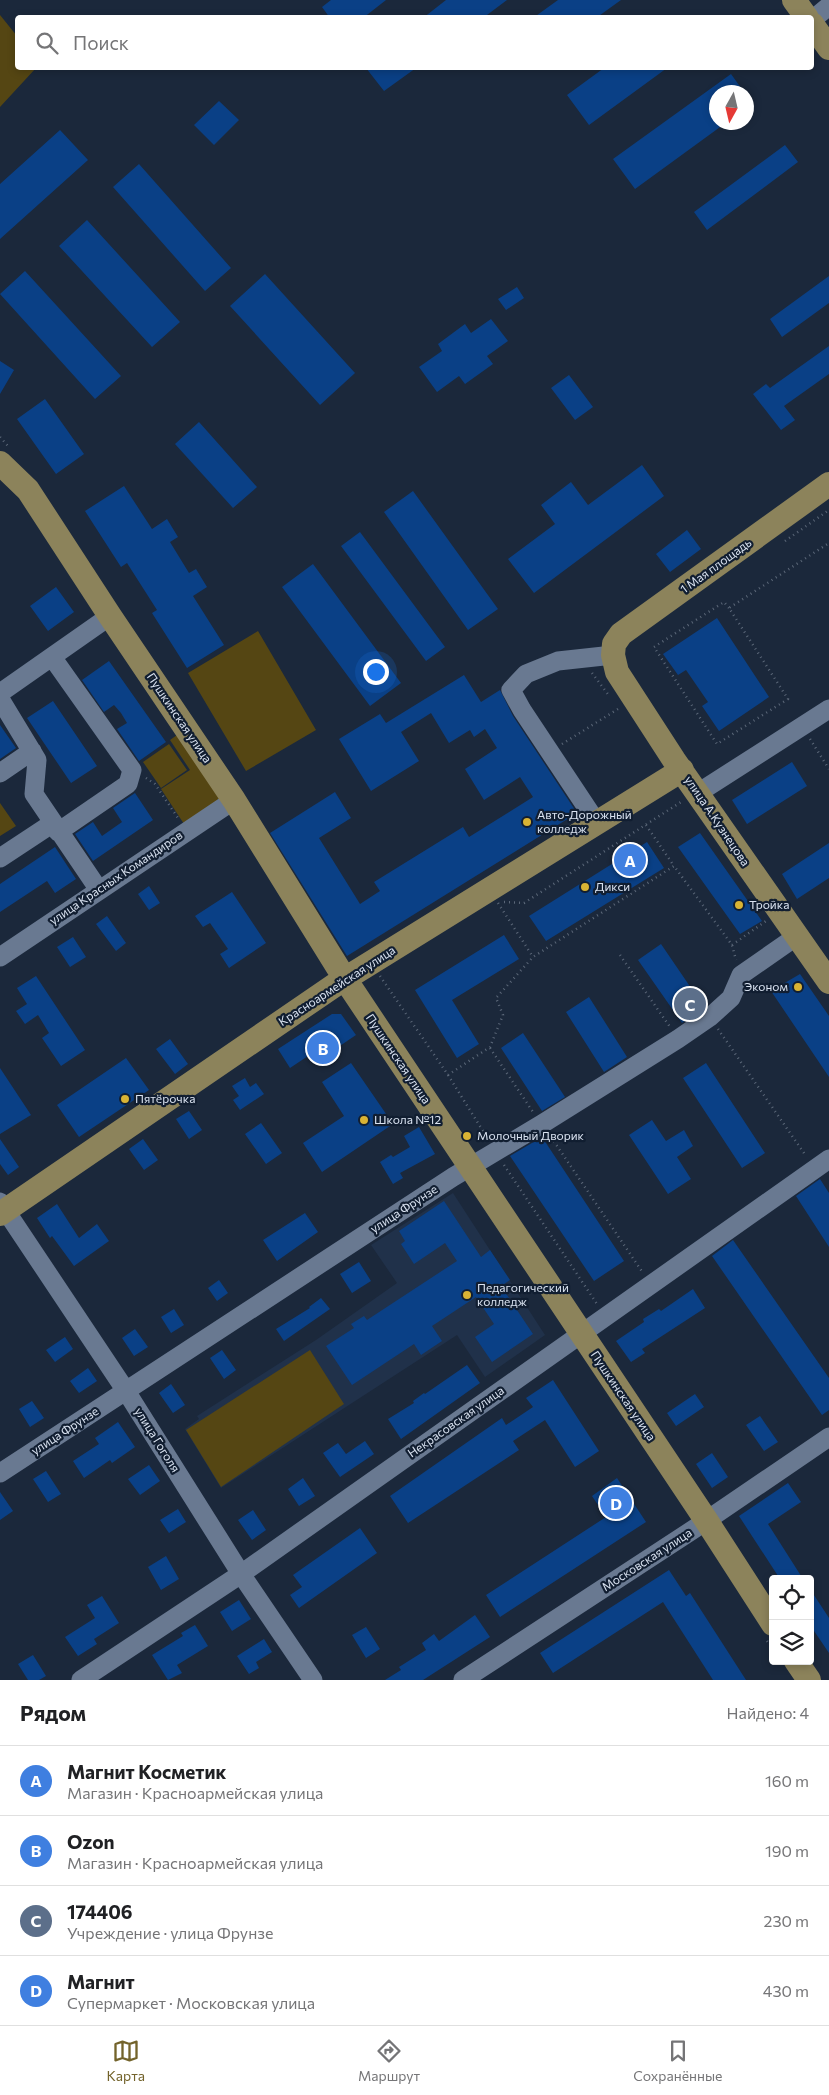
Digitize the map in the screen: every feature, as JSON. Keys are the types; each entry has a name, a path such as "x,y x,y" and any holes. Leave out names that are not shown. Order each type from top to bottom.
{"main road":[{"path":"794,0 805,15"},
{"path":"814,27 829,48"},
{"name":"Пушкинская улица","path":"0,463 28,490 234,800 345,979 706,1520 770,1620"},
{"name":"1 Мая площадь","path":"613,655 614,644 621,634 829,484"},
{"name":"улица А.Кузнецова","path":"613,655 617,672 682,770 691,797 829,982"},
{"name":"Красноармейская улица","path":"2,1208 345,979 682,770"},
{"path":"799,1665 809,1680"}],"street":[{"path":"814,18 829,6"},
{"path":"0,693 110,616"},
{"path":"597,823 511,690 526,674 558,661 613,655"},
{"path":"0,858 128,784 132,770 52,657"},
{"path":"0,699 37,760 34,794 99,890"},
{"path":"691,797 829,709"},
{"path":"0,773 32,751"},
{"name":"улица Красных Командиров","path":"0,957 186,830 234,800"},
{"path":"740,975 802,944 829,959"},
{"name":"улица Фрунзе","path":"0,1473 470,1166 542,1124 678,1039 710,1017 731,998 740,975"},
{"name":"Некрасовская улица","path":"81,1680 241,1574 822,1164"},
{"name":"улица Гоголя","path":"2,1208 126,1391 241,1574 313,1680"},
{"name":"Московская улица","path":"463,1680 829,1437"}],"path":[{"path":"781,543 829,510"},
{"path":"729,608 829,543"},
{"path":"724,602 729,608 788,699 717,744 654,647 724,602"},
{"path":"550,752 618,709"},
{"path":"808,736 829,769"},
{"path":"132,770 155,784 186,830"},
{"path":"533,956 497,902 524,903 691,797"},
{"path":"646,825 732,945 740,975"},
{"path":"448,1074 490,1048 503,1015 496,998 533,956 674,866"},
{"path":"732,945 769,919"},
{"path":"620,955 678,1039"},
{"path":"371,963 448,1074 495,1151 605,1317"},
{"path":"710,1017 822,1164"},
{"path":"490,1048 651,1284"}],"shaded area":[{"path":"0,15 15,34 15,70 34,70 0,107"},
{"path":"258,631 316,730 246,771 188,673"},
{"path":"177,735 220,799 184,824 161,789 190,770 170,740"},
{"path":"169,744 187,770 161,788 143,762"},
{"path":"0,803 16,826 0,836"},
{"path":"453,1193 545,1335 485,1377 457,1335 221,1488 185,1429 199,1419 197,1416 316,1340 397,1283 371,1245"},
{"path":"310,1350 344,1404 221,1487 186,1430"}],"building":[{"path":"331,0 386,0 367,15 328,15 322,7"},
{"path":"446,0 507,0 487,15 427,15"},
{"path":"558,0 621,0 600,15 537,15"},
{"path":"368,70 413,70 384,91"},
{"path":"601,70 664,70 589,125 567,95"},
{"path":"731,74 739,85 716,85"},
{"path":"709,90 709,130 716,130 635,189 613,159"},
{"path":"219,101 239,120 214,145 194,125"},
{"path":"60,130 88,160 0,239 0,184"},
{"path":"785,145 798,162 707,230 694,212"},
{"path":"139,164 231,268 205,291 113,187"},
{"path":"87,220 180,322 152,347 59,246"},
{"path":"25,271 121,376 95,399 0,294"},
{"path":"265,274 355,373 320,405 230,306"},
{"path":"829,276 829,303 782,337 770,319"},
{"path":"517,287 524,298 506,310 498,299"},
{"path":"491,319 508,341 487,356 493,364 465,384 459,376 437,392 419,367 442,351 438,344 465,324 471,333"},
{"path":"829,346 829,374 784,406 795,420 781,430 753,394 766,384 770,388"},
{"path":"0,361 14,370 0,394"},
{"path":"569,375 593,407 575,420 551,388"},
{"path":"45,399 84,454 56,474 17,419"},
{"path":"199,422 257,487 233,508 175,444"},
{"path":"642,465 664,496 534,593 508,559 555,524 541,505 571,482 588,505"},
{"path":"124,486 152,529 167,519 178,537 170,542 189,573 196,569 207,587 193,596 224,645 187,668 152,613 157,610 127,563 121,567 85,511"},
{"path":"413,491 498,609 468,630 384,512"},
{"path":"687,530 701,549 670,572 656,554"},
{"path":"360,532 445,647 426,661 341,546"},
{"path":"313,564 401,683 370,706 282,587"},
{"path":"56,587 74,612 48,631 30,606"},
{"path":"717,618 769,697 719,731 702,706 708,702 686,670 678,675 663,654"},
{"path":"109,661 166,742 139,761 117,729 127,723 121,713 114,705 104,712 82,680"},
{"name":"Авто-Дорожный колледж","path":"464,675 481,702 500,690 513,716 577,813 347,956 270,833 335,792 351,818 319,838 360,904 380,891 374,882 463,827 469,837 533,797 520,777 484,800 465,769 497,748 485,729 474,737 470,730 449,743 431,713 401,732 419,761 371,791 339,739 380,714 386,723"},
{"path":"53,701 97,766 71,783 27,718"},
{"path":"0,725 16,748 0,759"},
{"path":"792,762 807,786 747,824 732,800"},
{"path":"135,793 153,820 93,861 75,834 93,822 102,836 122,822 113,808"},
{"path":"700,833 762,921 740,934 678,847"},
{"path":"647,842 664,868 546,941 529,916"},
{"path":"829,843 829,878 797,899 782,874"},
{"path":"55,847 76,879 55,893 47,881 0,912 0,884"},
{"path":"149,886 160,903 149,910 138,894"},
{"path":"232,892 266,943 229,968 220,954 228,949 210,923 203,927 195,916"},
{"path":"107,916 126,943 116,951 96,924"},
{"path":"504,935 519,959 452,1000 479,1044 457,1058 415,990"},
{"path":"73,937 86,957 70,967 57,947"},
{"path":"661,944 704,1007 682,1023 638,960"},
{"path":"800,974 829,1016 829,1077 771,991"},
{"path":"36,976 85,1050 61,1066 42,1038 49,1033 38,1015 25,1024 16,1011 27,1004 17,988"},
{"path":"589,997 627,1057 604,1072 566,1012"},
{"path":"332,1014 341,1014 356,1035 319,1060 314,1052 290,1068 278,1049"},
{"path":"523,1033 565,1097 542,1111 501,1048"},
{"path":"170,1039 188,1064 175,1074 156,1049"},
{"path":"126,1058 149,1090 79,1137 57,1105"},
{"name":"Школа №12","path":"351,1063 393,1124 322,1172 303,1143 344,1116 322,1082"},
{"path":"706,1063 765,1153 742,1168 683,1078"},
{"path":"0,1068 31,1115 0,1134"},
{"path":"245,1078 250,1087 256,1083 264,1094 240,1110 233,1100 239,1096 232,1086"},
{"path":"189,1111 202,1130 189,1139 176,1119"},
{"path":"652,1120 666,1141 684,1130 693,1146 677,1157 691,1179 668,1194 629,1135"},
{"path":"261,1123 282,1153 266,1164 245,1134"},
{"path":"419,1127 435,1154 400,1173 403,1178 393,1184 380,1162 410,1147 404,1136"},
{"path":"542,1137 624,1261 594,1281 510,1156"},
{"path":"0,1139 19,1167 8,1175 0,1164"},
{"path":"143,1139 158,1160 144,1170 129,1149"},
{"path":"820,1179 829,1193 829,1247 796,1196"},
{"name":"Педагогический колледж","path":"444,1201 481,1257 490,1250 510,1280 501,1286 533,1334 492,1362 475,1337 494,1324 476,1297 432,1326 442,1341 421,1355 414,1344 352,1385 326,1346 354,1328 351,1324 364,1316 367,1320 457,1261 445,1243 414,1264 401,1244 405,1241 399,1231"},
{"path":"57,1204 79,1238 97,1224 109,1241 74,1266 52,1236 50,1238 37,1218"},
{"path":"305,1213 318,1232 277,1261 263,1240"},
{"path":"733,1240 829,1378 829,1410 822,1415 712,1256"},
{"path":"359,1262 371,1281 352,1293 340,1274"},
{"path":"219,1280 228,1293 217,1301 208,1288"},
{"path":"693,1289 705,1308 642,1349 645,1353 631,1362 616,1341 644,1322 643,1319 659,1309 661,1311"},
{"path":"321,1298 330,1309 284,1341 276,1329 310,1308"},
{"path":"174,1309 184,1325 171,1333 161,1317"},
{"path":"135,1329 148,1347 134,1356 122,1338"},
{"path":"65,1337 73,1349 55,1362 46,1350"},
{"path":"222,1350 236,1370 224,1379 210,1358"},
{"path":"467,1365 480,1383 401,1439 388,1419"},
{"path":"88,1368 97,1381 79,1393 70,1381"},
{"path":"553,1380 599,1451 575,1467 545,1420 513,1441 519,1450 408,1523 390,1496 502,1418 506,1425 533,1407 526,1398"},
{"path":"171,1384 185,1405 173,1413 159,1393"},
{"path":"695,1394 704,1407 676,1426 667,1413"},
{"path":"32,1401 44,1418 30,1427 19,1409"},
{"path":"760,1416 778,1442 764,1451 746,1425"},
{"path":"118,1422 135,1447 112,1463 110,1460 84,1478 73,1461 99,1444 95,1438"},
{"path":"365,1441 374,1454 340,1477 323,1453 338,1443 346,1454"},
{"path":"712,1453 728,1477 712,1488 696,1464"},
{"path":"149,1465 160,1481 140,1495 128,1479"},
{"path":"46,1471 61,1494 48,1502 33,1479"},
{"path":"303,1478 315,1496 299,1506 288,1489"},
{"path":"617,1478 646,1522 500,1617 486,1595 606,1517 592,1496"},
{"path":"788,1483 801,1502 768,1524 800,1575 777,1575 739,1516"},
{"path":"0,1492 13,1511 0,1520"},
{"path":"178,1509 186,1522 169,1533 160,1520"},
{"path":"253,1510 266,1530 252,1540 238,1520"},
{"path":"360,1528 377,1553 299,1608 290,1595 302,1587 293,1575"},
{"path":"166,1556 179,1579 161,1590 148,1567"},
{"path":"669,1570 686,1596 690,1593 746,1680 713,1680 663,1602 553,1673 540,1653"},
{"path":"814,1595 829,1618 829,1653 814,1631"},
{"path":"102,1596 119,1623 94,1639 97,1644 78,1656 65,1637 95,1618 87,1605"},
{"path":"239,1600 251,1619 232,1631 220,1612"},
{"path":"475,1615 490,1637 423,1680 385,1680 401,1670 399,1667 426,1650 422,1643 434,1634 439,1641"},
{"path":"195,1625 208,1646 177,1665 182,1673 168,1680 152,1655 183,1636 181,1633"},
{"path":"366,1627 380,1649 366,1658 352,1635"},
{"path":"264,1639 272,1652 256,1662 259,1668 249,1674 237,1656"},
{"path":"33,1655 46,1676 39,1680 28,1680 18,1664"}],"place":[{"name":"Авто-Дорожный колледж","path":"527,822"},
{"name":"Магнит Косметик","path":"630,860"},
{"name":"Дикси","path":"585,887"},
{"name":"Тройка","path":"739,905"},
{"name":"Эконом","path":"798,987"},
{"name":"174406","path":"690,1004"},
{"name":"Ozon","path":"323,1048"},
{"name":"Пятёрочка","path":"125,1099"},
{"name":"Школа №12","path":"364,1120"},
{"name":"Молочный Дворик","path":"467,1136"},
{"name":"Педагогический колледж","path":"467,1295"},
{"name":"Магнит","path":"616,1503"}]}
